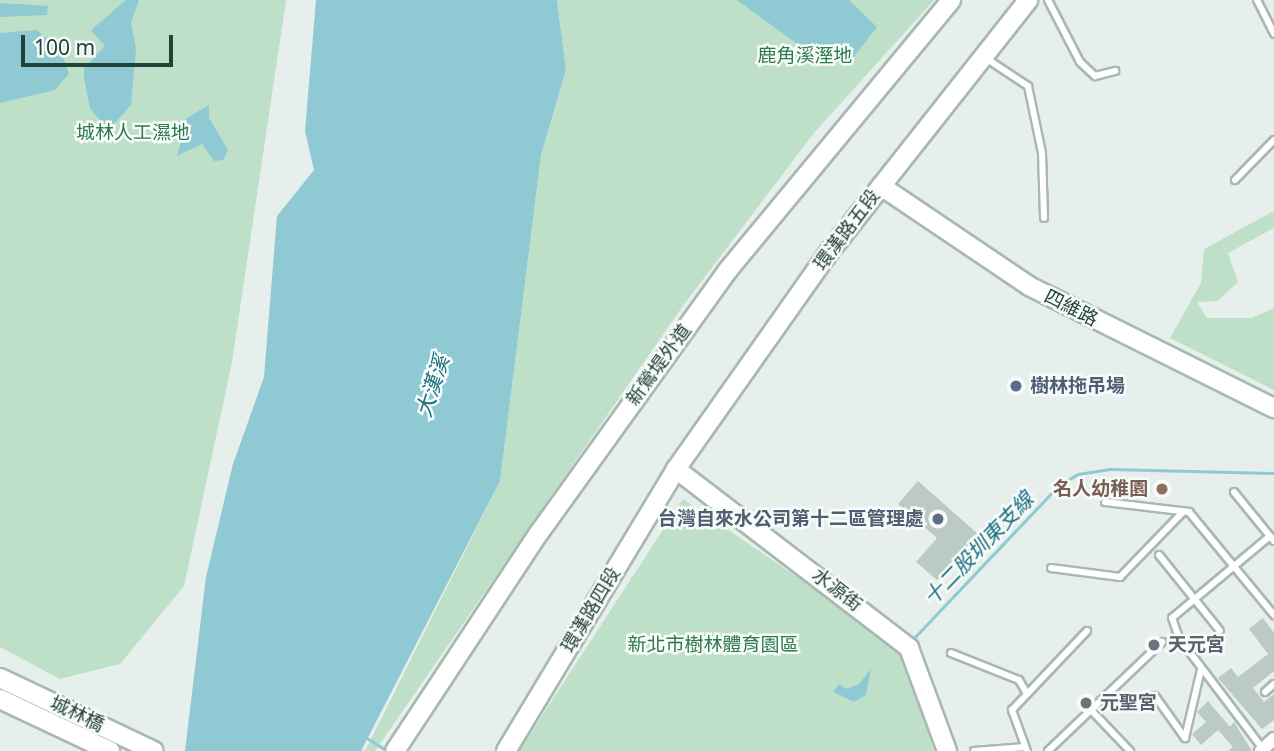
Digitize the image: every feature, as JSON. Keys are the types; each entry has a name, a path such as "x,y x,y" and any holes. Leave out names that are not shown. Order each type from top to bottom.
{"street":[{"name":"新鶯堤外道","path":"398,746 539,533 728,270 951,0"},
{"name":"環漢路五段","path":"676,469 881,186 1028,0"},
{"name":"四維路","path":"881,186 1029,286 1274,408"},
{"name":"環漢路四段","path":"506,751 676,469"},
{"name":"水源街","path":"676,469 909,648 947,751"},
{"name":"城林橋","path":"0,678 155,751"},
{"name":"城林橋","path":"0,699 110,751"},
{"path":"1262,750 1274,739"}],"lane":[{"path":"1048,0 1080,62 1095,76 1115,71"},
{"path":"1257,0 1274,34"},
{"path":"982,56 1028,86 1042,153 1044,218"},
{"path":"1235,180 1274,139"},
{"path":"1234,492 1272,539 1172,618 1179,638 1262,750"},
{"path":"1105,502 1183,512 1235,566 1274,615"},
{"path":"1051,568 1119,577 1183,512"},
{"path":"1159,555 1220,631"},
{"path":"974,751 1026,749 1012,710 1087,631"},
{"path":"1048,751 1162,642"},
{"path":"951,653 1019,680 1027,694"},
{"path":"1155,696 1185,738 1201,669"},
{"path":"1265,691 1274,684"},
{"path":"1091,710 1127,750"}],"green space":[{"name":"城林人工濕地","path":"0,0 286,0 232,362 184,586 120,664 60,679 0,647"},
{"name":"鹿角溪溼地","path":"557,0 934,0 814,133 682,307 375,751 365,751 500,481 541,155 566,70"},
{"path":"1274,211 1274,228 1228,253 1238,282 1217,301 1197,302 1207,318 1252,318 1274,308 1274,390 1170,338 1201,283 1204,249"},
{"name":"新北市樹林體育園區","path":"683,499 891,641 910,666 934,751 519,751"}],"water":[{"path":"126,0 139,0 131,22 136,49 131,105 115,123 104,124 90,109 84,68 105,46 91,30"},
{"name":"大漢溪","path":"316,0 557,0 566,70 541,155 500,481 361,751 185,751 206,577 233,464 264,377 277,216 314,170 305,131"},
{"path":"737,0 849,0 877,27 852,59 825,64"},
{"path":"0,3 48,6 47,15 0,17"},
{"path":"37,30 61,51 69,74 55,90 0,103 0,33"},
{"path":"209,105 209,118 228,150 223,160 214,161 202,144 177,156 187,118"},
{"path":"871,669 866,695 854,702 833,692 839,684 847,689 859,684"}],"building":[{"name":"台灣自來水公司第十二區管理處","path":"918,481 978,534 937,580 916,562 937,538 898,504"},
{"path":"1263,618 1274,633 1274,671 1253,688 1264,702 1274,694 1274,720 1262,729 1218,678 1231,668 1238,677 1268,654 1249,629"},
{"path":"1208,701 1230,727 1234,722 1252,751 1228,751 1233,747 1218,730 1201,745 1192,734 1206,722 1197,712"}],"waterway":[{"name":"十二股圳東支線","path":"914,638 1058,486 1078,474 1110,469 1274,473"},
{"path":"367,738 388,751"}],"place":[{"name":"樹林拖吊場","path":"1016,386"},
{"name":"名人幼稚園","path":"1162,489"},
{"name":"台灣自來水公司第十二區管理處","path":"938,519"},
{"name":"天元宮","path":"1154,645"},
{"name":"元聖宮","path":"1086,703"}]}
